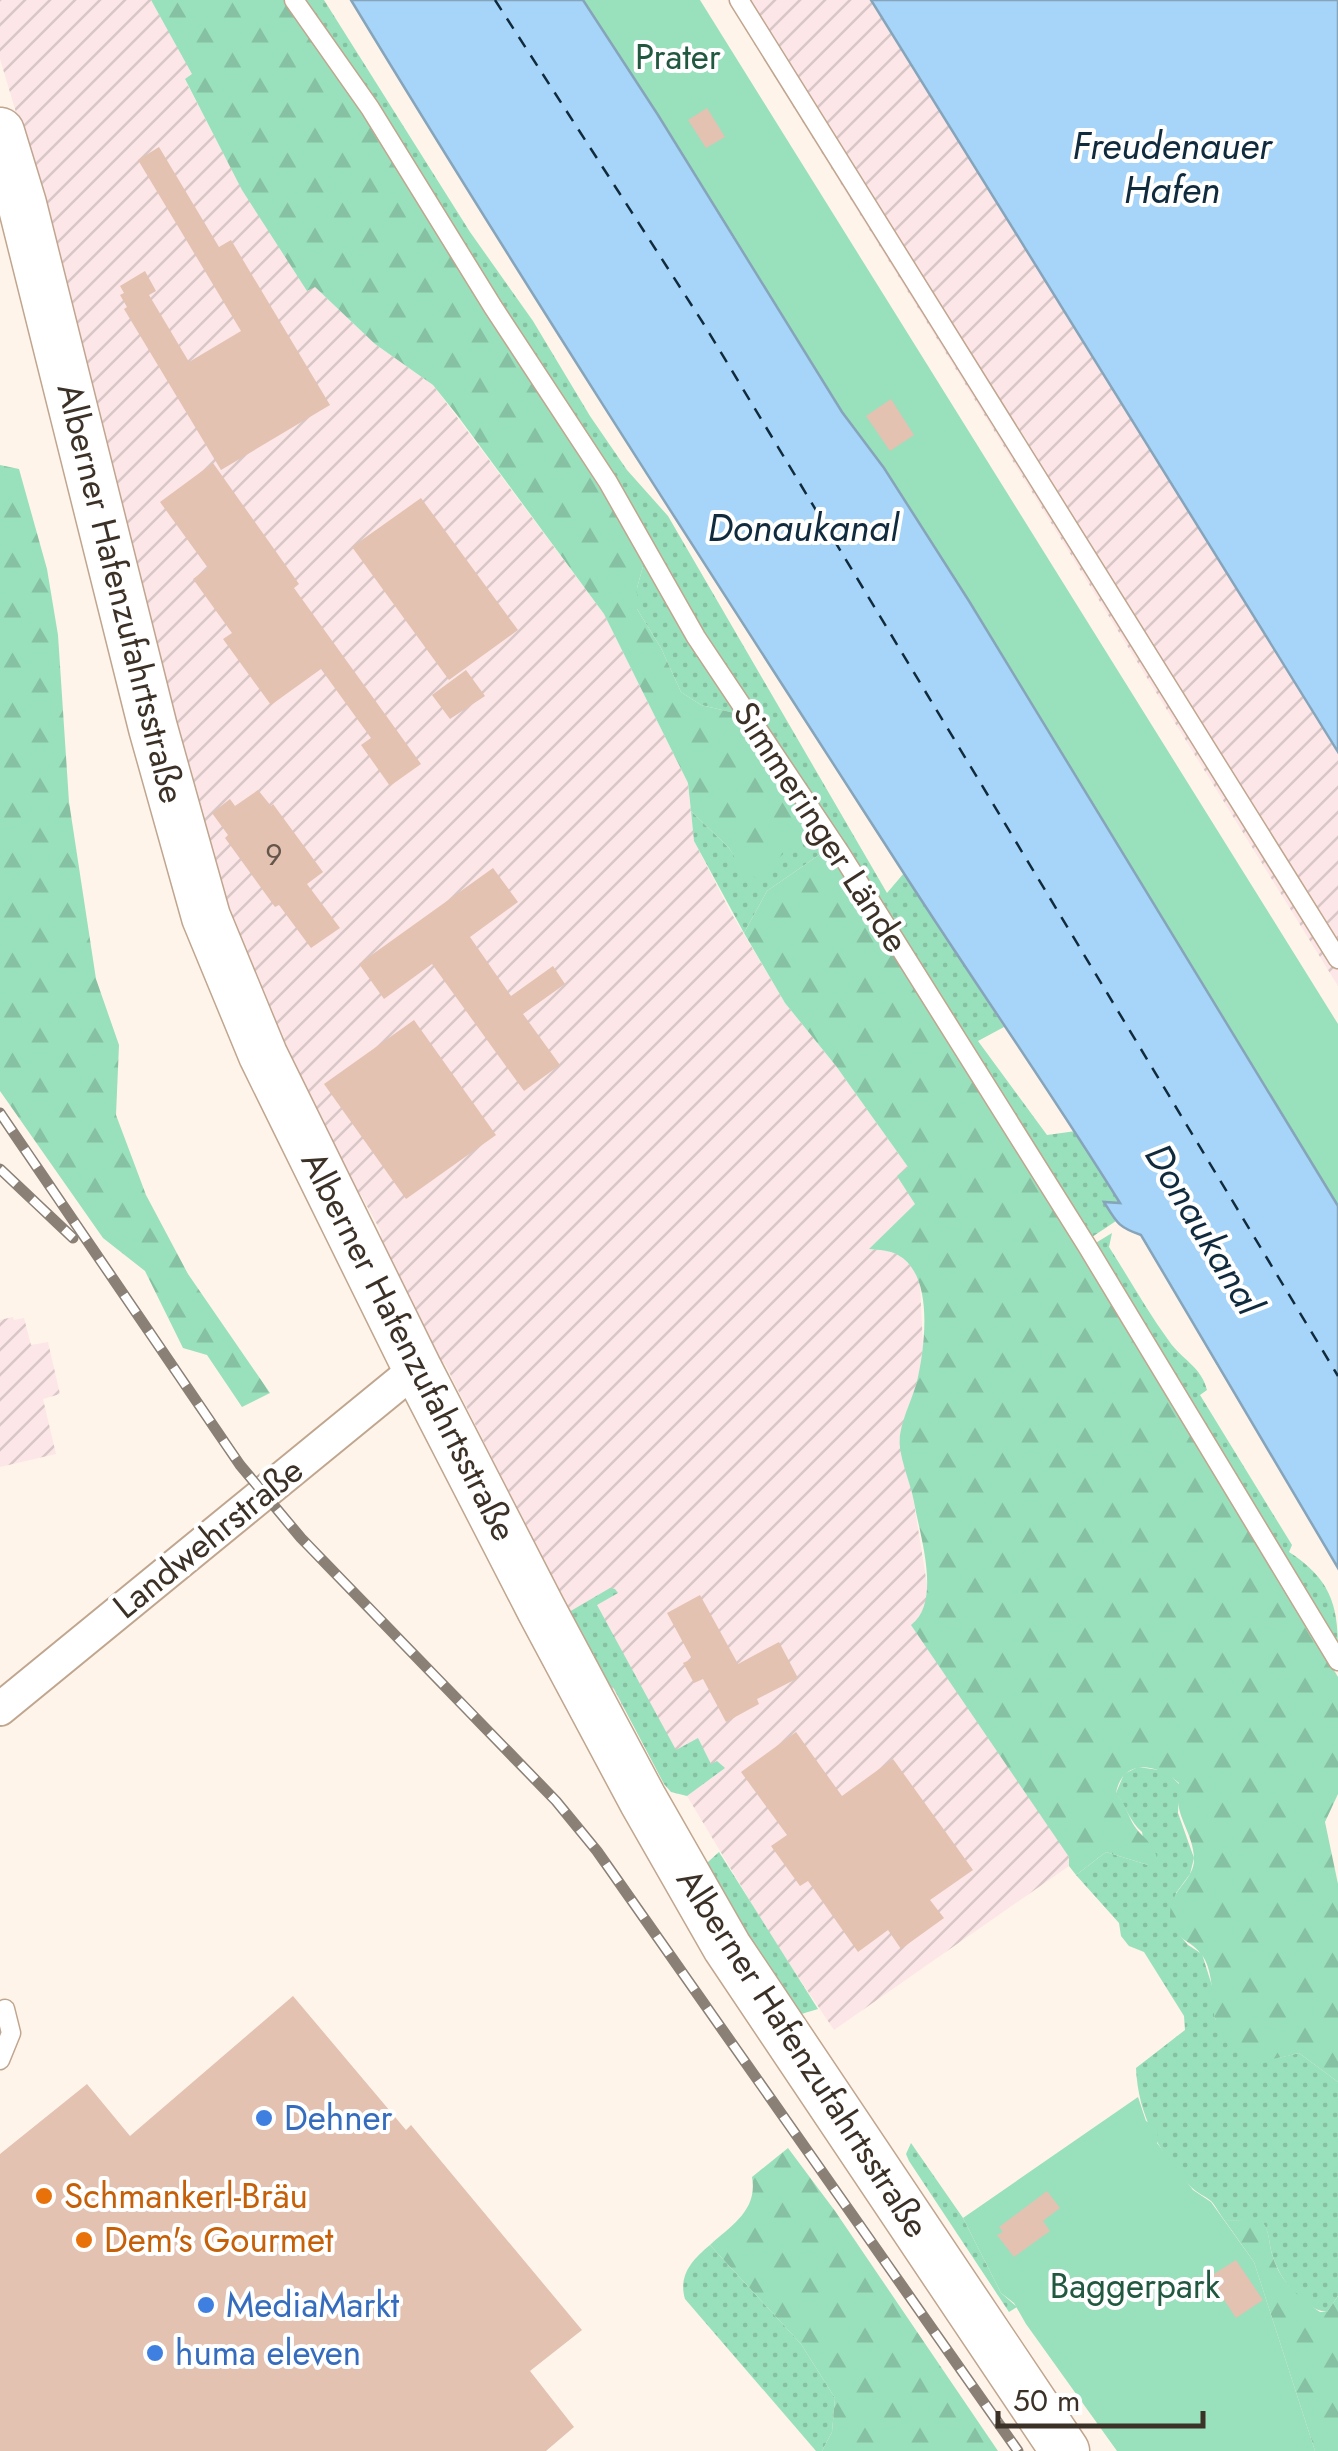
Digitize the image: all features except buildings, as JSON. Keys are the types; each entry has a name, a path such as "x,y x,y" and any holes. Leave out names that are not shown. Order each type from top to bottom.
{"street":[{"name":"Alberner Hafenzufahrtsstraße","path":"0,132 22,204 153,728 206,917 264,1055 417,1368 615,1748 727,1947 1065,2451"},
{"name":"Landwehrstraße","path":"0,1708 417,1368"}],"lane":[{"name":"Simmeringer Lände","path":"294,0 370,108 492,306 608,482 696,637 841,854 1087,1246 1338,1660"},
{"path":"739,0 1338,959"},
{"path":"0,2060 11,2033 5,2009"}],"shaded area":[{"path":"0,0 151,0 193,74 185,80 242,189 308,291 314,286 375,344 433,385 604,614 688,783 694,841 730,911 785,1003 908,1167 915,1204 870,1249 901,1256 914,1269 920,1285 923,1346 918,1379 899,1439 911,1485 929,1597 921,1617 1069,1857 1069,1866 834,2030 776,1944 687,1796 724,1768 656,1765 569,1612 445,1364 384,1256 380,1230 361,1195 348,1185 314,1118 223,897 41,196 0,59"},
{"path":"727,0 871,0 1338,752 1338,986"},
{"path":"24,1318 31,1345 48,1342 60,1394 43,1399 56,1454 0,1467 0,1320"}],"green space":[{"path":"151,0 286,0 359,102 645,559 637,588 637,609 681,692 701,705 743,715 815,826 756,878 743,871 729,848 691,811 688,783 604,614 457,415 433,385 375,344 315,287 307,291 242,190 185,79 192,74"},
{"path":"302,0 324,0 470,232 533,321 590,416 627,470 668,516 887,893 904,873 1004,1027 978,1041 1047,1135 1076,1131 1121,1205 1104,1203 1116,1221 1089,1239 758,712 700,632"},
{"name":"Prater","path":"583,0 700,0 1338,1024 1338,1206 969,601 884,468 842,412"},
{"path":"0,465 19,469 47,569 58,635 69,802 96,979 119,1045 116,1115 146,1195 188,1274 270,1393 242,1407 207,1355 183,1348 145,1271 103,1238 0,1091"},
{"path":"645,559 743,715 701,705 681,692 637,609 637,588"},
{"path":"691,811 729,848 744,871 815,826 829,848 767,891 744,933 694,841"},
{"path":"829,848 1188,1423 1338,1677 1338,1794 1325,1822 1338,1884 1338,2082 1299,2053 1265,2059 1247,2056 1228,2041 1219,2027 1205,1960 1171,1924 1173,1900 1191,1871 1194,1858 1178,1804 1179,1783 1161,1771 1142,1767 1126,1774 1116,1793 1136,1828 1154,1849 1158,1863 1148,1865 1106,1852 1076,1875 1069,1866 1069,1857 911,1625 920,1615 927,1585 924,1550 902,1460 900,1435 923,1346 922,1293 909,1265 895,1253 869,1249 915,1204 897,1176 908,1167 785,1003 744,933 767,891"},
{"path":"1112,1233 1109,1247 1169,1341 1200,1375 1207,1390 1200,1395 1292,1545 1289,1552 1314,1572 1328,1593 1336,1618 1338,1648 1227,1458 1094,1244"},
{"path":"610,1588 618,1593 597,1605 676,1750 698,1738 711,1764 717,1761 725,1768 687,1796 671,1792 664,1784 613,1687 603,1688 569,1612"},
{"path":"1138,1767 1166,1771 1179,1784 1178,1813 1194,1858 1190,1874 1176,1893 1172,1926 1202,1954 1213,1989 1215,2019 1278,2058 1299,2053 1338,2082 1338,2296 1327,2312 1309,2306 1287,2284 1276,2266 1268,2233 1260,2220 1225,2221 1211,2201 1191,2187 1160,2147 1146,2117 1136,2068 1185,2030 1184,2016 1144,1952 1129,1946 1121,1936 1119,1923 1076,1875 1106,1852 1148,1865 1142,1832 1116,1793 1124,1774"},
{"path":"719,1852 818,2009 798,2015 702,1874"},
{"name":"Baggerpark","path":"1138,2097 1146,2121 1158,2128 1157,2143 1193,2190 1211,2202 1254,2262 1315,2451 1117,2451 1014,2303 1001,2293 963,2218"},
{"path":"911,2143 963,2218 1001,2293 1017,2307 1009,2312 909,2161 906,2154"},
{"path":"788,2148 998,2451 822,2451 832,2432 835,2398 801,2344 710,2245 747,2208 752,2177"},
{"path":"1260,2219 1268,2232 1276,2266 1298,2295 1320,2312 1327,2312 1338,2296 1338,2451 1315,2451 1254,2262 1225,2221"},
{"path":"710,2245 801,2344 835,2398 832,2432 822,2451 816,2451 685,2299 683,2283 688,2269"}],"water":[{"name":"Donaukanal","path":"351,0 583,0 842,412 884,468 969,601 1338,1206 1338,1568 1141,1235 1123,1227 1112,1215 1104,1202 1120,1203 695,548"},
{"name":"Freudenauer Hafen","path":"871,0 1338,0 1338,752"}],"ferry route":[{"path":"495,0 705,326 1338,1376"}],"railway":[{"path":"0,1113 240,1465 301,1538 556,1801 597,1851 1018,2451"},
{"path":"0,1169 73,1238"}],"place":[{"name":"Dehner","path":"264,2118"},
{"name":"Schmankerl-Bräu","path":"44,2196"},
{"name":"Dem's Gourmet","path":"84,2240"},
{"name":"MediaMarkt","path":"206,2305"},
{"name":"huma eleven","path":"155,2353"}]}
